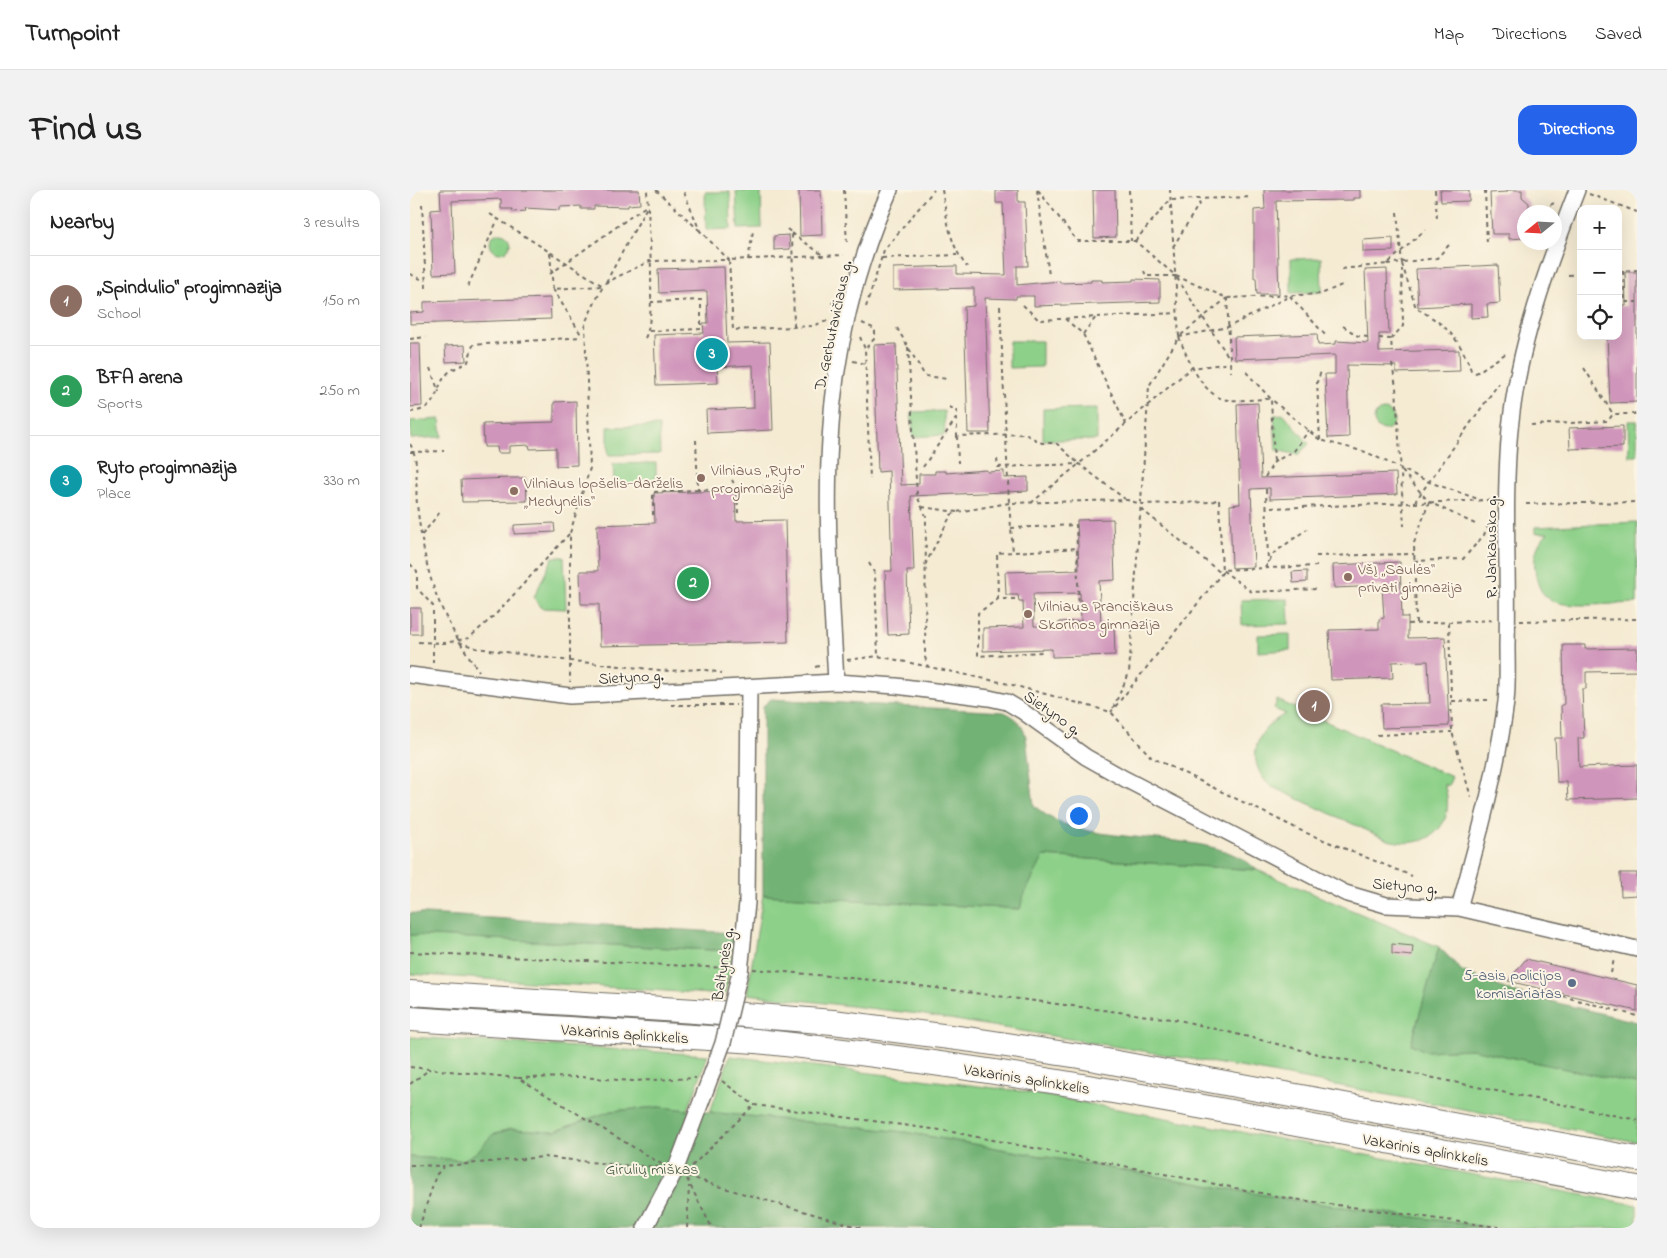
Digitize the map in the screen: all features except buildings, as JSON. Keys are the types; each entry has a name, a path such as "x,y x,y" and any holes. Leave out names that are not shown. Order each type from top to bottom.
{"highway":[{"name":"Vakarinis aplinkkelis","path":"410,993 695,1011 833,1022 973,1040 1079,1056 1637,1159"},
{"name":"Vakarinis aplinkkelis","path":"410,1020 756,1041 1030,1077 1637,1188"}],"street":[{"name":"D. Gerbutavičiaus g.","path":"836,682 829,516 830,440 833,404 837,369 851,304 865,256 890,190"},
{"name":"R. Jankausko g.","path":"1459,908 1491,787 1506,700 1508,619 1507,495 1510,431 1516,386 1546,275 1577,190"},
{"name":"Sietyno g.","path":"410,675 570,696 836,682 928,690 1007,702 1086,757 1345,893 1386,905 1459,908 1637,949"},
{"name":"Baltynės g.","path":"645,1228 675,1171 723,1043 741,970 747,903 749,688"}],"path":[{"path":"645,338 649,331 651,302 647,190"},
{"path":"656,190 729,260 733,330 812,326 827,321"},
{"path":"683,190 700,231"},
{"path":"844,190 847,244"},
{"path":"866,307 884,250 934,190"},
{"path":"942,190 950,236 958,255 967,267"},
{"path":"1038,190 1077,241 1135,241 1176,276 1227,298 1321,294 1342,285"},
{"path":"1038,190 1049,275"},
{"path":"1129,190 1130,240"},
{"path":"1170,190 1179,337 1191,368 1215,395 1226,400 1271,399"},
{"path":"1435,190 1437,219"},
{"path":"1485,190 1487,245"},
{"path":"1593,196 1637,212"},
{"path":"1135,241 1170,200 1252,197"},
{"path":"1173,247 1202,199"},
{"path":"1549,205 1554,202"},
{"path":"422,204 426,289"},
{"path":"550,274 648,205"},
{"path":"570,696 570,533 590,468 585,323 603,286 648,205"},
{"path":"1392,352 1391,338 1402,326 1402,264 1397,212"},
{"path":"490,214 603,286"},
{"path":"468,286 498,219"},
{"path":"787,229 825,256"},
{"path":"1386,264 1425,230"},
{"path":"748,260 753,231"},
{"path":"792,233 794,326"},
{"path":"1342,269 1402,264 1437,258 1449,245"},
{"path":"550,252 550,274 553,289 586,342"},
{"path":"605,283 650,262 748,260 844,255"},
{"path":"882,258 958,255"},
{"path":"1402,264 1416,308 1438,321 1463,348 1471,370 1476,372 1506,354"},
{"path":"1637,270 1623,271 1625,302 1637,302"},
{"path":"1144,271 1146,276 1176,276"},
{"path":"410,274 425,281"},
{"path":"1568,275 1577,274"},
{"path":"1176,276 1230,359"},
{"path":"553,289 603,286"},
{"path":"1179,337 1228,327 1290,296"},
{"path":"1290,296 1326,336"},
{"path":"1111,712 1129,673 1149,386 1179,337 1227,298"},
{"path":"1227,298 1231,372"},
{"path":"649,331 701,329 701,300 651,302"},
{"path":"1023,305 1039,320 1177,313"},
{"path":"1000,306 1005,434 1013,552"},
{"path":"1083,334 1096,317"},
{"path":"1065,319 1083,334 1126,424"},
{"path":"862,323 875,329 875,338 865,349"},
{"path":"1343,326 1358,336 1368,337"},
{"path":"897,328 925,376 948,380"},
{"path":"410,339 426,337"},
{"path":"410,412 422,411 435,401 449,371 468,362 473,344 582,337"},
{"path":"860,337 865,349 870,479"},
{"path":"1379,338 1391,338"},
{"path":"908,348 917,496 926,516 925,657 928,667"},
{"path":"1031,503 1191,368 1230,363"},
{"path":"1392,364 1396,387 1404,526"},
{"path":"430,368 438,392"},
{"path":"1584,368 1613,414"},
{"path":"1320,440 1317,382 1322,369"},
{"path":"1246,372 1271,399 1320,440 1350,446 1429,482 1481,500"},
{"path":"1414,503 1499,383"},
{"path":"1271,399 1274,462"},
{"path":"949,408 957,410 958,463"},
{"path":"1613,414 1637,414"},
{"path":"1531,425 1608,422 1613,414"},
{"path":"923,467 957,417"},
{"path":"1265,478 1274,462 1294,451 1309,430"},
{"path":"957,436 1025,434 1042,443 1056,443 1079,464 1127,500"},
{"path":"696,440 698,490"},
{"path":"410,444 415,452 417,503 427,569 437,601 459,642 481,674"},
{"path":"410,452 444,451"},
{"path":"997,459 998,467 1079,464"},
{"path":"1400,469 1429,502 1475,524"},
{"path":"732,480 737,489 738,513"},
{"path":"653,515 653,492 766,486"},
{"path":"1266,489 1268,564"},
{"path":"926,565 951,515 957,512 1009,503 1127,500 1141,504 1211,502 1218,498 1222,572 1111,712"},
{"path":"1271,508 1489,500"},
{"path":"1416,624 1414,543 1429,502"},
{"path":"1526,504 1637,502"},
{"path":"922,507 957,512"},
{"path":"1140,509 1222,572 1252,592 1317,590"},
{"path":"422,535 440,512"},
{"path":"1414,561 1463,559 1484,535 1489,523"},
{"path":"1011,528 1076,525 1079,614"},
{"path":"1265,568 1274,553 1307,529"},
{"path":"418,642 433,644 459,642 478,632 570,533"},
{"path":"998,599 997,553 1077,548"},
{"path":"1316,556 1414,554"},
{"path":"410,564 417,571 417,588 433,606"},
{"path":"869,564 875,574 878,656"},
{"path":"1222,572 1317,566"},
{"path":"1014,599 998,599 978,613 978,656 1042,652"},
{"path":"432,666 433,606 437,601"},
{"path":"1408,624 1508,619 1528,622 1637,619"},
{"path":"1449,622 1452,732 1471,797"},
{"path":"459,642 476,648 571,661 669,671 700,669 722,674"},
{"path":"815,667 878,656 1009,684 1111,712 1151,756 1304,832 1412,876"},
{"path":"1452,702 1488,700"},
{"path":"1377,734 1452,732"},
{"path":"410,952 741,970 883,981 1179,1020 1318,1054 1637,1120"},
{"path":"1548,992 1637,1016"},
{"path":"410,1067 518,1078 581,1077 632,1081 711,1075 722,1080 754,1104 947,1131 1286,1198 1504,1228"},
{"path":"410,1084 430,1069"},
{"path":"518,1078 675,1171 714,1186 860,1228"},
{"path":"675,1171 754,1104"},
{"path":"410,1165 444,1166 544,1157 675,1171 689,1184 712,1228"},
{"path":"419,1228 436,1175 444,1166"},
{"path":"687,1228 689,1184"}],"green space":[{"path":"736,191 761,191 762,228 738,229"},
{"path":"705,192 730,192 731,229 706,230"},
{"path":"500,233 507,236 510,243 507,250 500,253 493,250 490,243 493,236"},
{"path":"1321,258 1322,292 1291,293 1291,259"},
{"path":"1009,341 1042,341 1042,367 1009,368"},
{"path":"1097,408 1097,440 1043,440 1043,409"},
{"path":"1384,410 1391,413 1394,420 1391,427 1384,430 1377,427 1374,420 1377,413"},
{"path":"944,411 945,435 913,437 911,412"},
{"path":"1284,414 1309,444 1298,455 1276,450 1274,415"},
{"path":"440,419 442,437 411,439 410,421"},
{"path":"1628,421 1637,421 1637,456 1629,456"},
{"path":"659,426 660,454 608,455 608,427"},
{"path":"656,463 656,483 614,484 613,464"},
{"path":"1637,522 1637,603 1590,605 1560,603 1546,596 1540,589 1535,568 1535,558 1539,544 1548,533 1535,533 1535,527"},
{"path":"553,557 564,557 566,609 541,608 534,597"},
{"path":"1288,599 1289,624 1242,625 1241,600"},
{"path":"1290,634 1290,650 1258,652 1258,635"},
{"path":"771,699 1004,712 1018,722 1024,732 1034,806 1048,816 1075,828 1101,833 1215,848 1238,857 1257,870 1044,856 1023,897 1020,909 763,895 763,706"},
{"path":"1277,700 1452,777 1448,786 1444,784 1447,812 1443,823 1436,832 1416,842 1388,840 1270,786 1257,766 1255,756 1260,736 1275,720 1286,714 1274,709"},
{"path":"1043,856 1257,870 1439,947 1411,1044 1425,1051 1472,1049 1637,1084 1637,1142 1251,1069 919,1014 747,994 763,895 1020,909 1023,897"},
{"path":"410,913 733,933 732,951 410,935"},
{"path":"410,935 732,951 725,995 410,974"},
{"path":"1439,947 1462,971 1512,992 1637,1022 1637,1084 1472,1049 1425,1051 1411,1044"},
{"path":"410,1037 708,1055 688,1110 659,1107 611,1111 555,1131 510,1129 492,1135 477,1152 463,1160 410,1157"},
{"path":"730,1056 1020,1091 1637,1205 1637,1228 1493,1228 1286,1199 905,1132 710,1112"},
{"name":"Girulių miškas","path":"659,1107 904,1132 1286,1199 1493,1228 410,1228 410,1157 463,1160 477,1152 492,1135 510,1129 555,1131 611,1111"}],"place":[{"name":"Ryto progimnazija","path":"712,354"},
{"name":"Vilniaus „Ryto“ progimnazija","path":"701,478"},
{"name":"Vilniaus lopšelis-darželis „Medynėlis“","path":"514,491"},
{"name":"VšĮ „Saulės“ privati gimnazija","path":"1348,577"},
{"name":"BFA arena","path":"693,583"},
{"name":"Vilniaus Pranciškaus Skorinos gimnazija","path":"1028,614"},
{"name":"„Spindulio“ progimnazija","path":"1314,706"},
{"name":"5-asis policijos komisariatas","path":"1572,983"}]}
